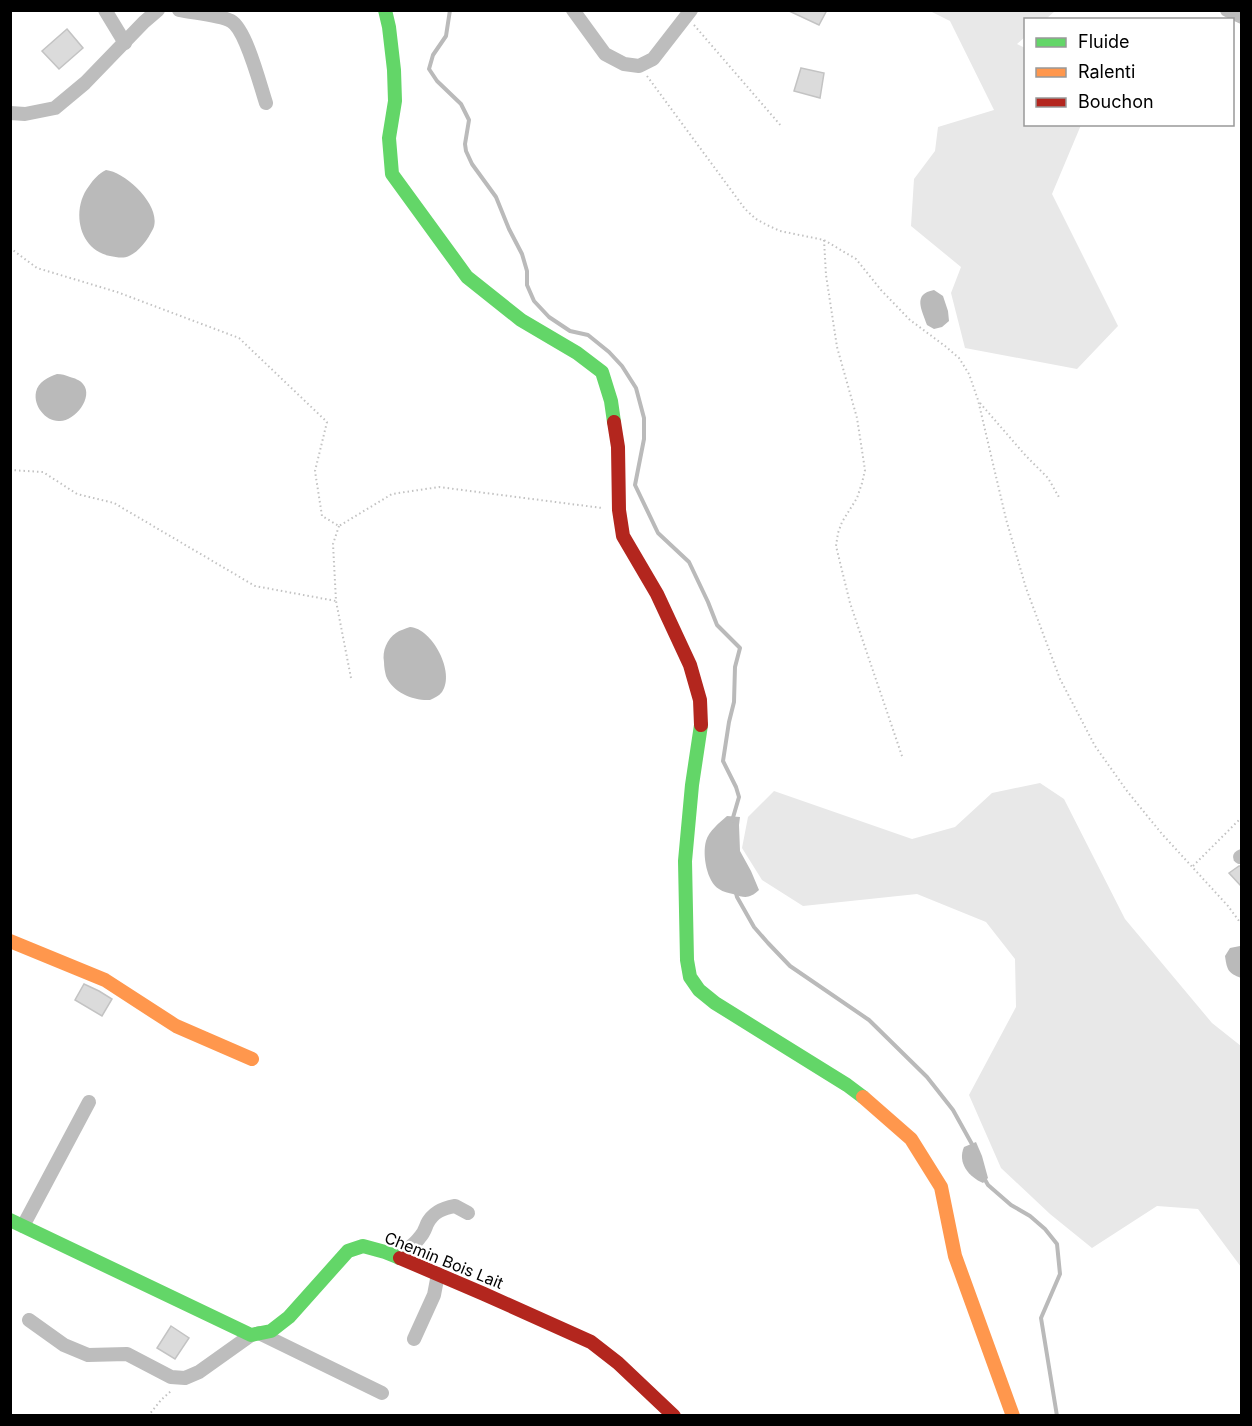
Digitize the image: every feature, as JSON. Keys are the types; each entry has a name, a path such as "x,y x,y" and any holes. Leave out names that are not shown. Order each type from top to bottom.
{"street":[{"path":"105,10 125,43"},
{"path":"10,113 25,114 55,108 85,82 158,10"},
{"path":"179,10 228,19 237,25 266,103"},
{"path":"385,10 394,70 395,101 389,138 392,174 467,277 521,320 577,353 602,372 611,401 618,447 619,510 623,536 657,594 676,634 690,665 700,700 701,725 692,785 685,861 687,960 690,977 699,990 715,1003 847,1085 911,1138 941,1187 955,1256 1013,1416"},
{"path":"573,10 605,54 624,64 639,66 653,60 689,14"},
{"path":"1227,10 1242,17"},
{"path":"10,941 105,980 176,1026 252,1059"},
{"path":"89,1102 17,1223 382,1393"},
{"path":"399,1258 420,1238 431,1217 440,1210 455,1206 468,1213"},
{"name":"Chemin Bois Lait","path":"255,1334 271,1331 289,1317 348,1251 363,1246 385,1252 438,1274 591,1342 618,1363 674,1416"},
{"path":"414,1339 434,1295 438,1274"},
{"path":"29,1320 64,1345 88,1355 127,1354 171,1377 185,1378 199,1372 255,1334"}],"path":[{"path":"689,14 782,127"},
{"path":"639,66 756,219 780,231 824,240 856,259 910,320 959,358 969,374 978,400 1019,565 1060,679 1095,746 1127,791 1242,925"},
{"path":"824,240 826,275 837,347 857,418 865,471 857,498 837,533 836,546 850,603 903,759"},
{"path":"10,248 37,268 117,292 239,338 327,422 315,471 322,516 339,526"},
{"path":"978,400 1048,478 1060,499"},
{"path":"10,470 43,472 77,494 114,503 255,586 336,601"},
{"path":"351,678 336,601 333,544 339,526 392,494 439,487 619,510"},
{"path":"1192,866 1242,817"},
{"path":"148,1416 161,1400 185,1378"}],"shaded area":[{"path":"930,11 1055,11 1047,18 1024,18 1024,38 1017,44 1024,48 1024,126 1081,126 1052,194 1118,326 1077,369 965,348 951,293 961,267 911,226 914,179 935,151 938,127 994,110 950,21"},
{"path":"106,170 114,172 132,184 148,201 153,211 155,220 151,233 140,248 127,257 115,257 99,252 91,246 81,227 79,217 83,195 94,179"},
{"path":"934,290 943,296 949,321 942,327 934,329 927,325 920,303 923,295"},
{"path":"57,374 79,380 86,389 85,401 77,413 60,421 45,416 39,408 36,397 37,388 41,383"},
{"path":"410,627 426,635 444,663 446,684 441,693 430,700 405,695 389,682 386,676 384,654 386,646 396,633"},
{"path":"1040,783 1064,799 1125,919 1212,1023 1241,1046 1241,1267 1198,1209 1157,1206 1092,1248 1050,1214 1001,1168 969,1095 1016,1007 1015,959 986,922 917,894 803,906 762,880 742,848 748,817 774,791 912,839 955,827 992,793"},
{"path":"727,816 740,817 740,851 759,890 747,897 719,889 711,881 706,868 707,837"},
{"path":"1242,946 1241,978 1229,970 1225,956 1230,948"},
{"path":"976,1142 988,1178 983,1183 969,1173 962,1159 964,1147"}],"building":[{"path":"787,10 827,10 819,25"},
{"path":"67,29 83,48 59,69 42,51"},
{"path":"801,68 824,73 820,98 794,91"},
{"path":"1242,866 1242,887 1229,873"},
{"path":"84,984 112,999 102,1016 75,1000"},
{"path":"171,1326 189,1338 175,1359 157,1348"}],"waterway":[{"path":"450,10 446,36 433,55 429,69 437,81 461,104 469,120 466,151 472,164 496,197 522,254 527,271 527,285 534,301 549,317 570,331 588,335 609,352 622,366 636,388 644,418 644,439 635,485 658,533 689,562 717,625 740,648 735,667 734,702 723,761 739,797 732,821"},
{"path":"736,893 754,927 790,966 869,1020 927,1077 953,1110 973,1146"},
{"path":"984,1178 988,1185 1011,1205 1030,1216 1045,1229 1057,1244 1060,1274 1041,1318 1057,1416"}],"traffic: fast":[{"path":"385,10 394,70 395,101 389,138 392,174 467,277 521,320 577,353 602,372 611,401 614,422"},
{"path":"701,725 692,785 685,861 687,960 690,977 699,990 715,1003 863,1097"},
{"path":"10,1220 251,1335 271,1331 289,1317 348,1251 363,1246 400,1258"}],"traffic: slow":[{"path":"10,941 105,980 176,1026 252,1059"},
{"path":"863,1097 911,1139 941,1187 955,1256 1013,1416"}],"traffic: jam":[{"path":"614,422 618,447 619,510 623,536 657,594 690,665 700,700 701,725"},
{"path":"400,1258 591,1342 618,1363 674,1416"}]}
